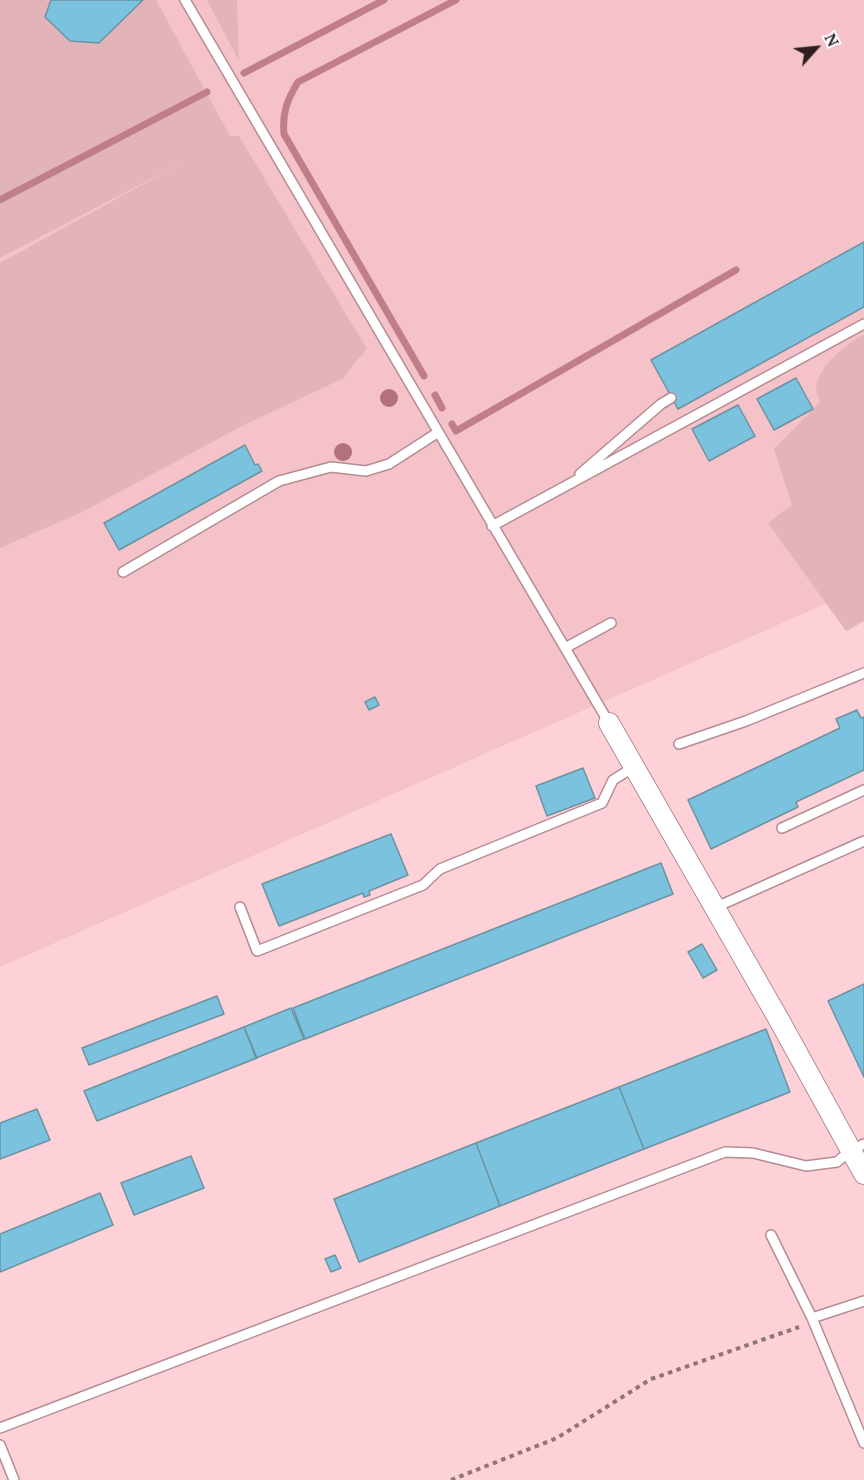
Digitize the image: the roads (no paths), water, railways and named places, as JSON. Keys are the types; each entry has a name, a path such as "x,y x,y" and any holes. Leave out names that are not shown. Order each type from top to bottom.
{"street":[{"path":"609,723 714,908 858,1147 864,1174"}],"lane":[{"path":"184,0 281,161 437,433 609,723"},
{"path":"492,526 864,324"},
{"path":"564,487 671,398"},
{"path":"123,572 279,481 331,467 366,471 389,464 437,433"},
{"path":"565,648 611,622"},
{"path":"679,744 747,721 864,673"},
{"path":"240,907 257,951 423,885 440,869 602,803 613,780 634,768"},
{"path":"782,828 864,790"},
{"path":"714,908 864,842"},
{"path":"0,1428 725,1152 753,1153 806,1166 837,1162 858,1147"},
{"path":"771,1235 812,1318 864,1443"},
{"path":"812,1318 864,1301"},
{"path":"0,1445 14,1480"}],"waterway":[{"path":"244,73 384,0"},
{"path":"424,376 284,134 284,120 288,101 298,82 456,0"},
{"path":"0,200 207,92"},
{"path":"452,424 456,431 736,270"},
{"path":"435,395 442,408"}]}
